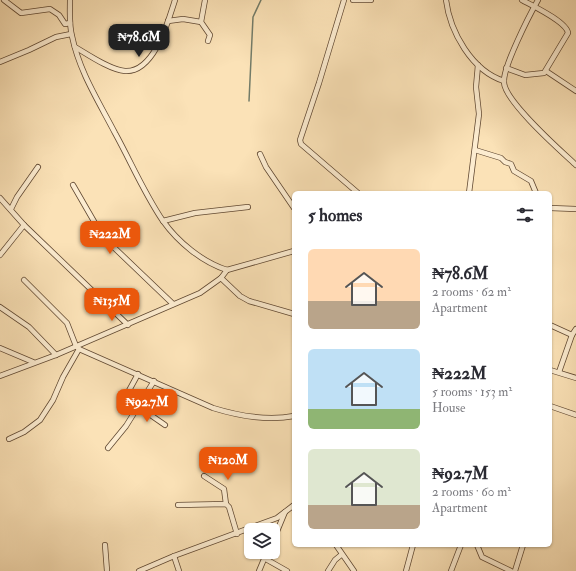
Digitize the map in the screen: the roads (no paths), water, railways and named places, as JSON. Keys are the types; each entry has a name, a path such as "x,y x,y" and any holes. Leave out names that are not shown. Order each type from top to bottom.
{"street":[{"path":"4,0 21,13 50,9 59,15 65,24 70,23"},
{"path":"70,0 71,34 74,46 93,92 138,180 163,221 192,251 218,267 227,270 292,252"},
{"path":"74,46 112,67 124,71 146,64 150,59 168,21 175,0"},
{"path":"205,0 201,22 210,35 208,41"},
{"path":"344,0 300,140 301,144 326,167 356,191"},
{"path":"353,0 371,0"},
{"path":"446,0 454,29 463,46 478,65 494,78 504,81"},
{"path":"506,68 525,75 542,75 566,38 568,30 562,23 522,0"},
{"path":"538,0 506,68 504,81 507,92 523,114 576,165"},
{"path":"168,21 183,19 201,22"},
{"path":"0,62 56,37 71,34"},
{"path":"469,191 479,114 476,87 478,65"},
{"path":"546,71 576,91"},
{"path":"475,150 501,158 505,162 511,164 514,171 531,181 535,191"},
{"path":"260,154 266,167 292,205"},
{"path":"11,209 16,197 38,167"},
{"path":"73,185 103,237 173,304"},
{"path":"0,198 24,225 128,325"},
{"path":"163,221 194,213 248,207"},
{"path":"552,208 576,209"},
{"path":"0,255 24,225"},
{"path":"0,376 33,362 78,348 200,293 221,278 227,270"},
{"path":"221,278 240,296 249,301 292,313"},
{"path":"24,280 67,323 78,348 213,408 230,413 255,417 282,418 292,416"},
{"path":"0,307 29,327 56,355"},
{"path":"552,326 572,334"},
{"path":"558,372 572,334 576,329"},
{"path":"0,348 33,362"},
{"path":"9,439 24,432 40,420 53,400 78,348"},
{"path":"552,370 576,378"},
{"path":"120,407 138,374"},
{"path":"108,448 139,407 154,381"},
{"path":"139,407 165,425"},
{"path":"552,407 576,415"},
{"path":"204,476 224,489 226,504 229,507 237,534"},
{"path":"178,505 226,504"},
{"path":"139,571 174,556 277,518 292,507"},
{"path":"280,524 285,512"},
{"path":"105,544 107,571"},
{"path":"337,547 354,571"},
{"path":"406,571 412,547"},
{"path":"451,571 460,547"},
{"path":"479,547 482,557 511,571"},
{"path":"515,571 522,547"},
{"path":"328,571 335,560 342,555"},
{"path":"174,556 179,571"},
{"path":"259,571 264,559"},
{"path":"266,559 287,571"}],"waterway":[{"path":"249,101 253,17 261,0"}]}
